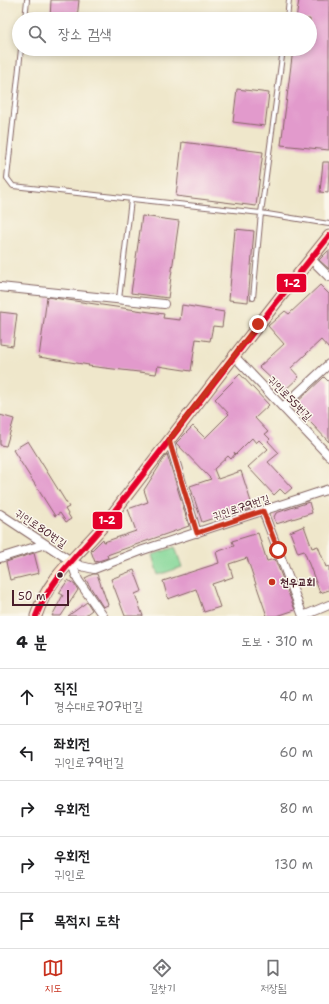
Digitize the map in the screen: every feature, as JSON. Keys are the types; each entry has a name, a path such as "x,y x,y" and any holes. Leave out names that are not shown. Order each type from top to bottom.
{"street":[{"path":"36,616 46,591 55,577 96,535 329,236"},
{"path":"311,259 329,277"},
{"path":"0,287 164,304"},
{"name":"귀인로55번길","path":"234,356 329,456"},
{"path":"283,407 329,364"},
{"path":"169,440 197,533"},
{"name":"귀인로79번길","path":"71,561 81,566 94,569 144,550 329,489"},
{"path":"263,511 303,616 329,605"},
{"name":"귀인로80번길","path":"0,514 71,561"},
{"path":"0,558 45,544"},
{"path":"71,561 78,580 103,616"}],"lane":[{"path":"26,12 27,0"},
{"path":"288,12 289,0"},
{"path":"21,56 7,178 13,186 261,213 329,224"},
{"path":"253,298 261,213 282,56"},
{"path":"119,299 131,200"}],"green space":[{"path":"175,547 182,567 158,575 152,555"}],"building":[{"path":"51,0 79,0 78,12 50,12"},
{"path":"299,0 329,0 329,150 281,145 292,56 317,56 317,12 297,12"},
{"path":"237,89 269,93 265,126 233,122"},
{"path":"182,142 263,152 256,206 176,196"},
{"path":"323,162 329,162 328,193 320,192"},
{"path":"142,216 179,221 168,298 131,293"},
{"path":"235,229 254,231 248,302 229,300"},
{"path":"329,250 329,269 319,260"},
{"path":"320,285 329,294 329,349 321,340 291,368 299,377 284,391 259,367 284,344 268,326 285,311 289,314"},
{"path":"47,297 164,314 163,318 180,320 182,305 224,312 222,327 213,326 210,341 196,339 191,371 158,366 156,374 88,366 89,365 39,357"},
{"path":"0,312 17,314 13,346 0,344"},
{"path":"240,374 269,405 255,418 268,432 265,434 270,439 268,441 279,453 268,462 292,488 285,494 280,489 274,495 248,467 268,449 259,440 256,443 252,438 236,454 234,452 235,454 231,459 228,456 214,469 218,479 241,471 253,508 221,519 220,516 202,522 190,486 211,479 176,443 193,426 205,438 229,414 215,399"},
{"path":"324,377 329,382 329,442 294,405"},
{"path":"0,415 14,419 6,446 0,445"},
{"path":"28,441 69,507 65,509 71,519 66,522 60,513 55,516 13,450"},
{"path":"167,454 189,526 107,555 108,558 95,562 91,551 103,539 104,542 136,531 128,509 148,502 144,490"},
{"path":"309,502 312,513 276,524 274,517 276,513"},
{"path":"304,526 312,548 318,546 326,567 329,566 329,590 320,593 304,551 298,553 290,532"},
{"path":"258,533 267,561 275,559 295,610 277,616 267,616 247,558 229,564 233,577 212,584 220,607 204,612 196,589 168,599 163,581 219,563 216,552 234,546 232,541"},
{"path":"34,553 39,573 10,580 6,562"},
{"path":"134,570 142,591 135,594 143,616 125,616 111,579"},
{"path":"93,574 97,574 108,605 103,607 85,578"},
{"path":"68,580 75,585 78,590 61,616 52,616 63,595 59,593"},
{"path":"87,602 92,610 84,616 68,616"}],"transit line":[{"name":"1-2","path":"36,616 51,587 61,574 103,526 329,236"}],"place":[{"name":"천우교회","path":"272,582"}],"route":[{"path":"258,324 169,440 197,533 263,511 278,550"}]}
